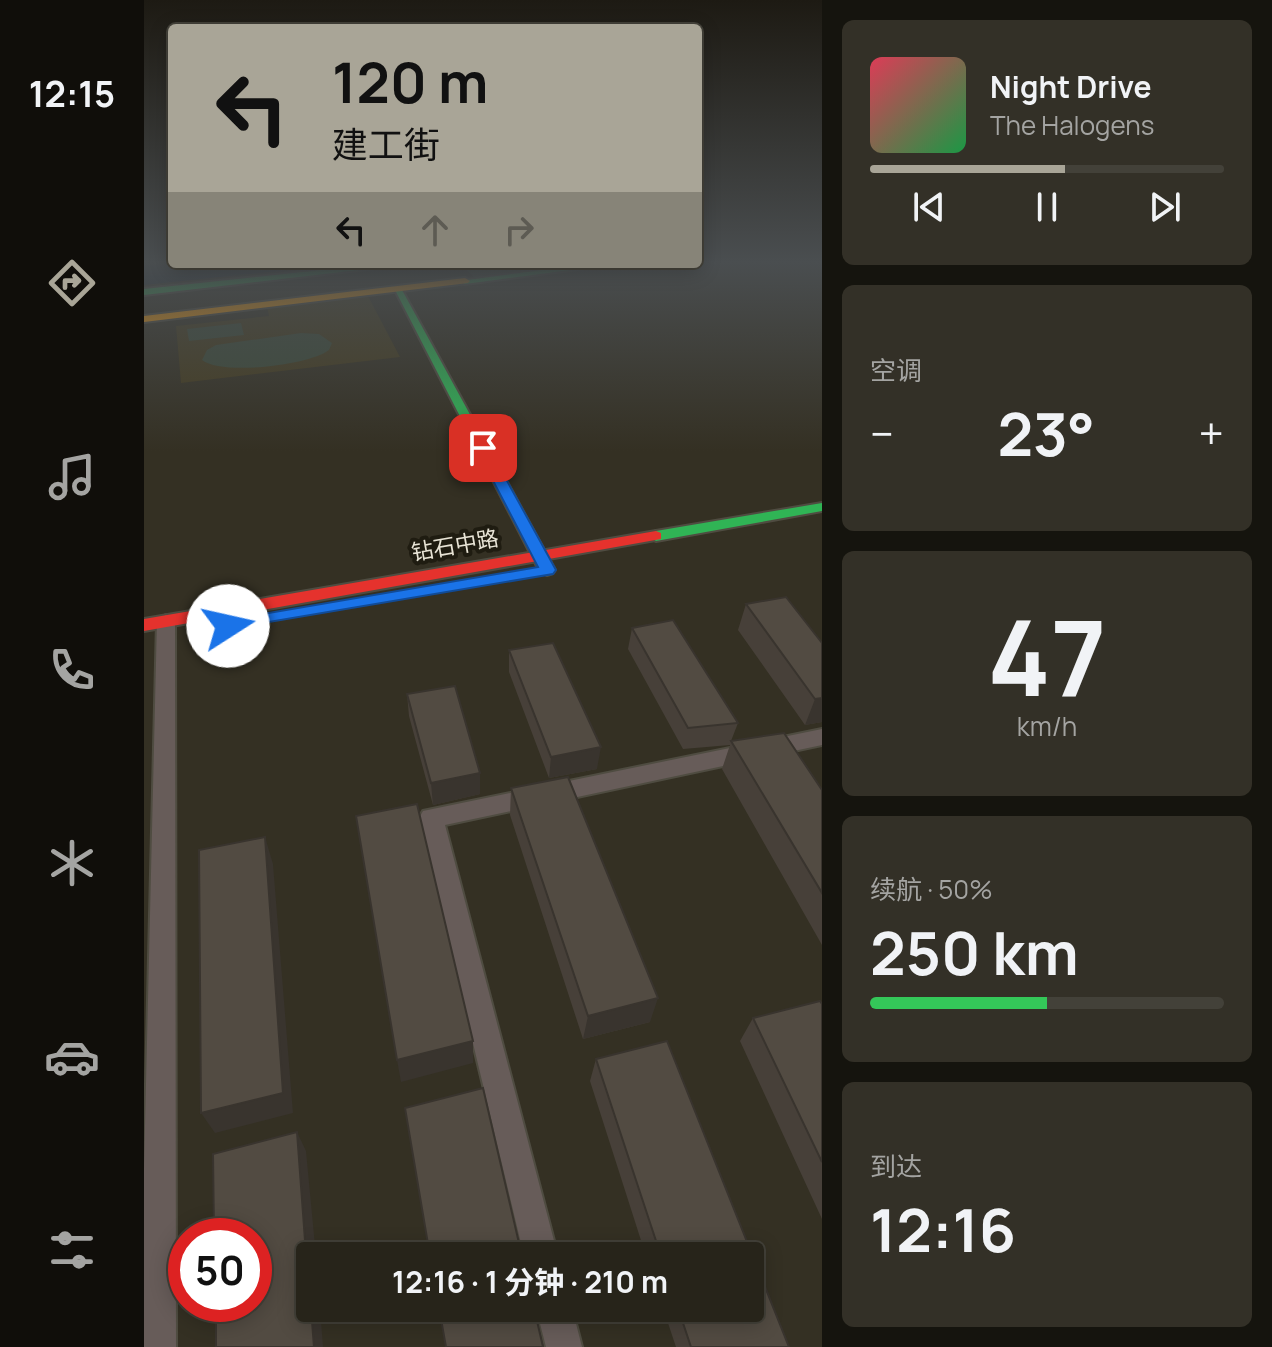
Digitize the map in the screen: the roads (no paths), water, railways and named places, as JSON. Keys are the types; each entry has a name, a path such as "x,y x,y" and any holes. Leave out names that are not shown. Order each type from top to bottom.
{"main road":[{"path":"416,326 544,562"},
{"name":"钻石中路","path":"155,631 544,562 822,507"},
{"name":"钻石中路","path":"544,562 822,525"}],"street":[{"path":"155,631 158,1347"},
{"path":"537,1242 431,818 822,737"},
{"path":"558,1322 564,1347"}]}
